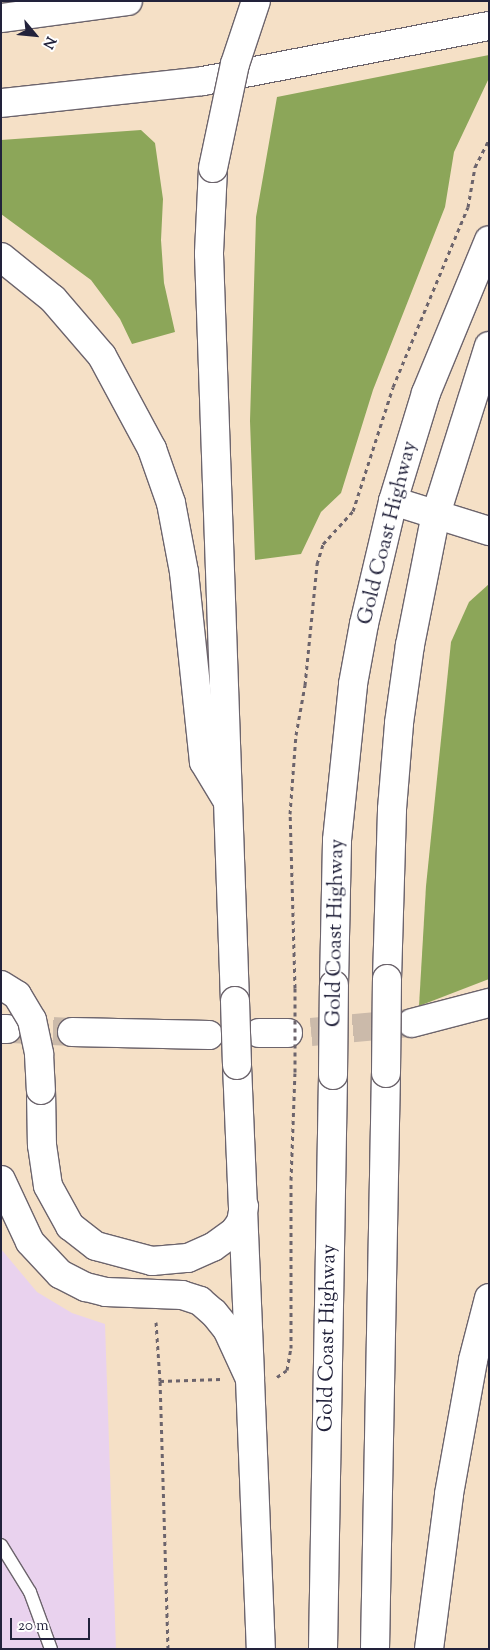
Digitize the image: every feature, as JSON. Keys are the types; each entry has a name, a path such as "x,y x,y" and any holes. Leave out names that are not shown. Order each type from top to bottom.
{"main road":[{"path":"1,18 128,1"},
{"path":"256,1 234,64 214,168 209,254 237,1065 261,1649"},
{"path":"1,103 203,81 489,26"},
{"name":"Gold Coast Highway","path":"322,1649 337,840 345,754 364,624 393,500 429,384 489,240"},
{"path":"1,257 53,299 102,356 152,449 171,503 184,572 204,762 228,800"},
{"name":"Gold Coast Highway","path":"375,1649 387,979 392,809 399,723 436,514 489,346"},
{"path":"393,500 489,531"},
{"path":"1,984 17,995 32,1020 39,1054 42,1145 48,1186 66,1221 96,1246 152,1261 188,1258 213,1247 234,1232 241,1222 244,1206"},
{"path":"412,1023 489,1003"},
{"path":"72,1032 209,1035"},
{"path":"259,1033 300,1032"},
{"path":"1,1180 30,1242 60,1274 86,1287 106,1292 182,1295 200,1301 214,1313 227,1329 250,1379"},
{"path":"429,1649 449,1494 473,1360 489,1298"}],"lane":[{"path":"1,1545 30,1592 51,1649"}],"path":[{"path":"295,988 295,1074"}],"shaded area":[{"path":"1,1249 37,1292 72,1313 105,1324 116,1649 1,1649"}],"green space":[{"path":"489,55 489,78 454,152 445,207 373,390 341,493 321,512 301,554 255,560 250,421 256,217 277,97"},
{"path":"141,130 155,143 163,199 161,240 164,283 175,332 132,344 120,319 91,280 1,214 1,140"},
{"path":"489,584 489,979 419,1006 426,886 451,642 469,602"}],"tunnel":[{"path":"311,1032 410,1023"},
{"path":"11,1029 72,1032"}]}
